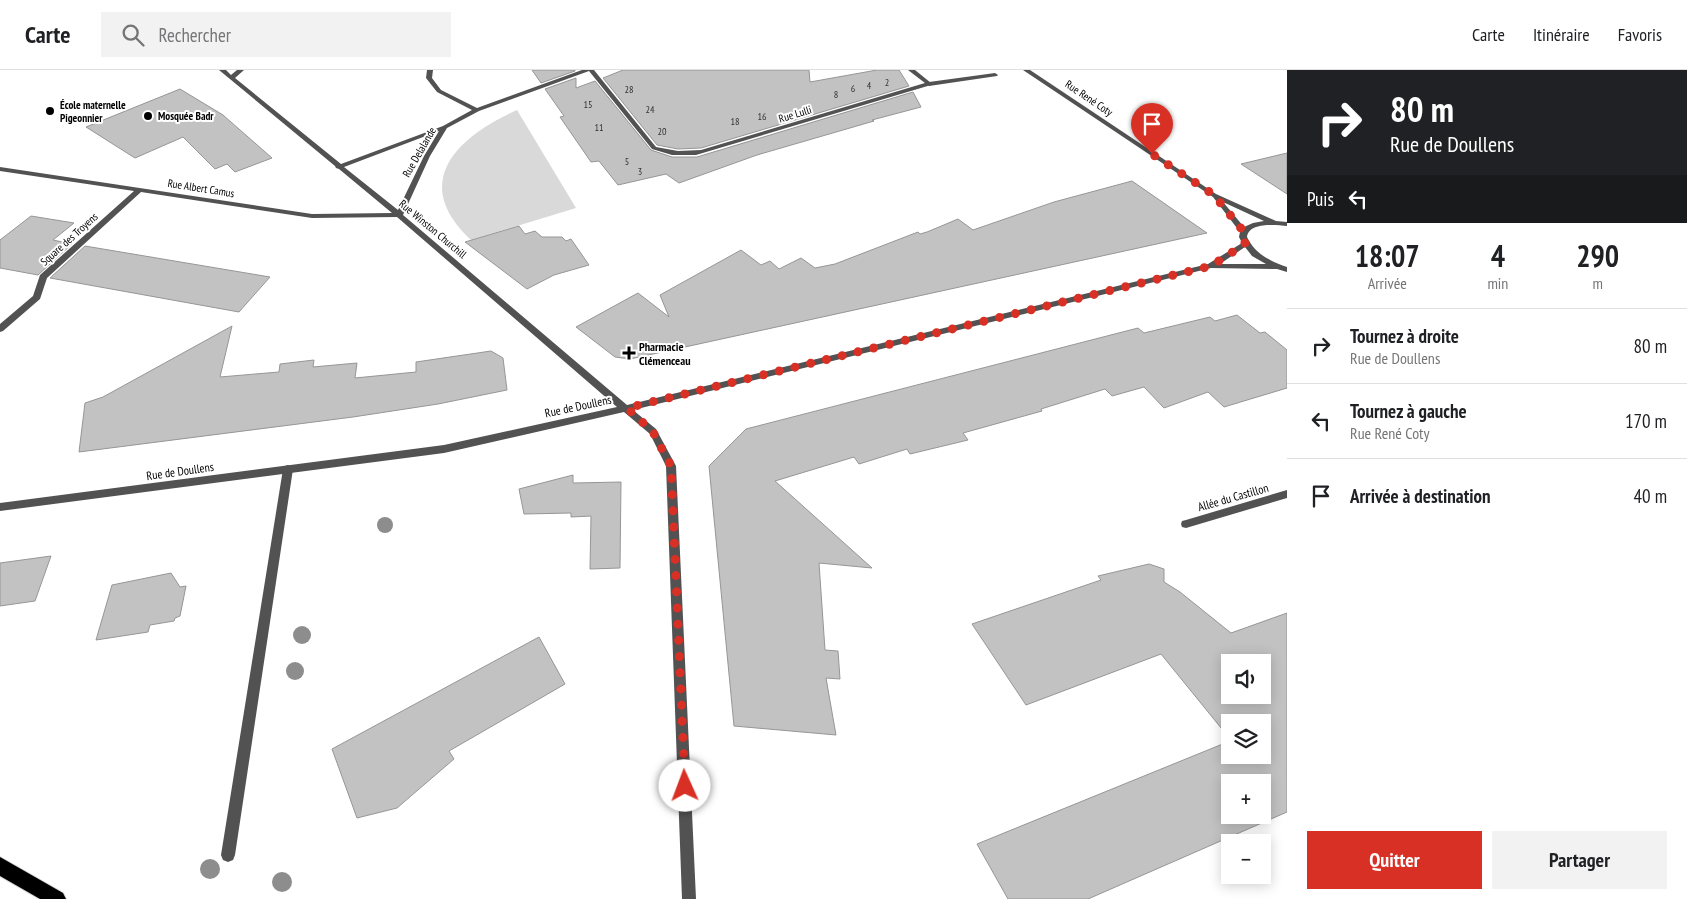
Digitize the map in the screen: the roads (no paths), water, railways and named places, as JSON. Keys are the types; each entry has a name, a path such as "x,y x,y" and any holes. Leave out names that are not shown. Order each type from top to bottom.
{"main road":[{"path":"0,866 57,899"}],"street":[{"name":"Rue Winston Churchill","path":"222,70 338,167 399,215 653,432 671,466 689,899"},
{"path":"231,78 241,70"},
{"path":"430,70 429,78 439,91 477,110"},
{"path":"338,167 445,127 477,110 587,70"},
{"name":"Rue Lulli","path":"591,70 646,141 654,148 665,153 680,154 702,152 929,84 995,75"},
{"path":"910,70 929,84"},
{"name":"Rue René Coty","path":"1026,70 1214,195 1274,223"},
{"name":"Rue Delalande","path":"399,215 426,156 445,127"},
{"name":"Rue Albert Camus","path":"0,170 312,216 399,215"},
{"name":"Square des Troyens","path":"0,329 37,297 43,277 140,190"},
{"name":"Rue René Coty","path":"1214,195 1244,232"},
{"path":"1287,224 1260,223 1250,226 1244,232 1245,244 1252,252 1276,267 1287,270"},
{"name":"Rue de Doullens","path":"1211,266 1245,244"},
{"name":"Rue de Doullens","path":"0,507 444,448 627,408 1211,266 1276,267"},
{"path":"228,854 288,469"},
{"name":"Allée du Castillon","path":"1186,524 1287,494"}],"place":[{"name":"École maternelle Pigeonnier","path":"50,111"},
{"name":"Mosquée Badr","path":"148,116"},
{"name":"Pharmacie Clémenceau","path":"629,353"}]}
